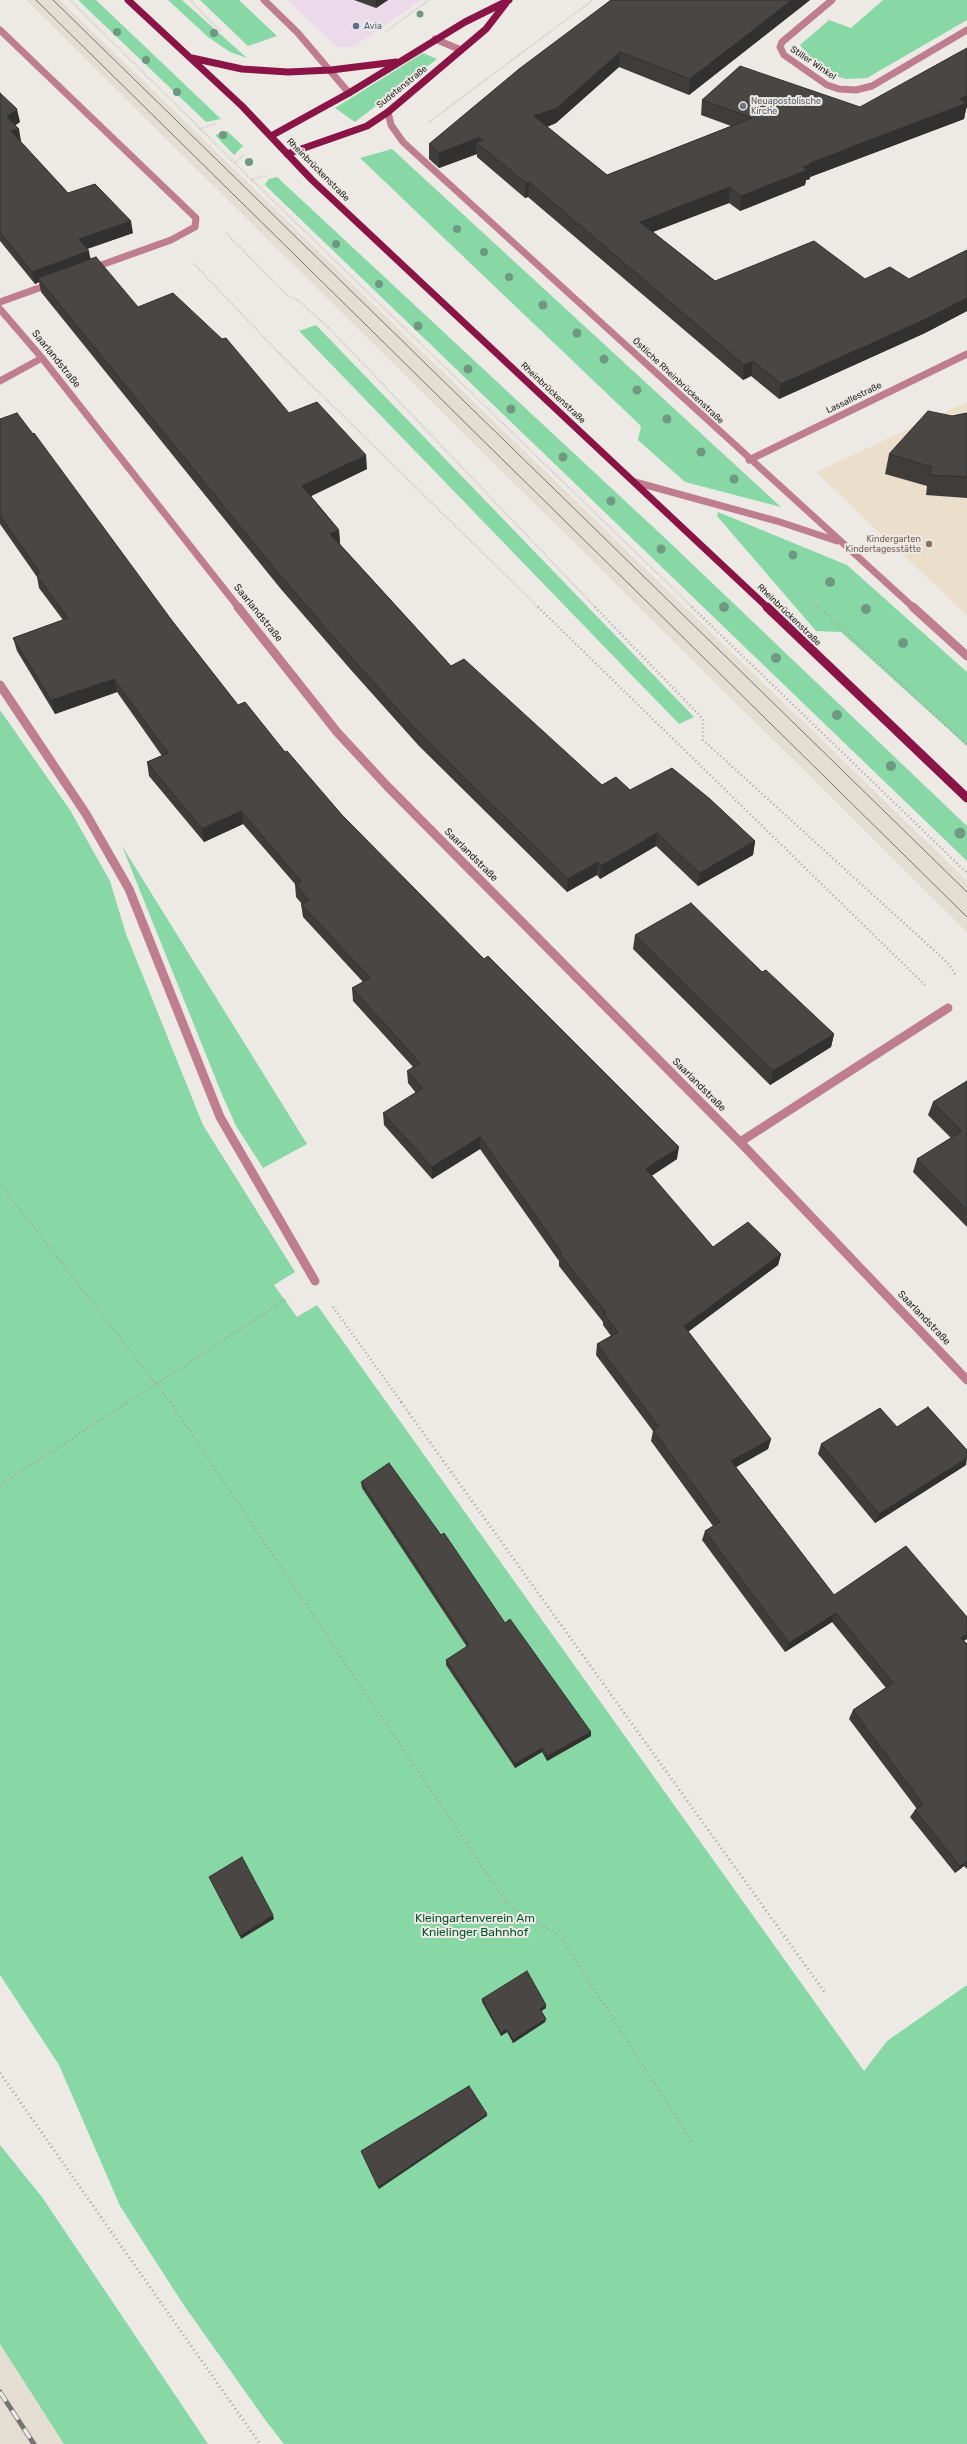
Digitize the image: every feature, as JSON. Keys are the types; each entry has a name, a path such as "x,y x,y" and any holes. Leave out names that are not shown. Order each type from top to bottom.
{"main road":[{"name":"Rheinbrückenstraße","path":"128,0 242,106 312,180 635,482 967,798"},
{"name":"Sudetenstraße","path":"271,136 349,93 435,39 508,1"},
{"name":"Sudetenstraße","path":"287,154 367,126 388,112 486,29 508,1"},
{"path":"191,58 261,71 331,70 398,62"}],"street":[{"path":"264,0 297,32 331,70 349,93"},
{"name":"Stiller Winkel","path":"832,0 782,42 780,47 784,55 827,85 839,89 856,90 872,86 967,30"},
{"path":"0,30 196,218 195,227 171,240 82,272"},
{"path":"435,39 460,50"},
{"name":"Östliche Rheinbrückenstraße","path":"388,112 392,125 403,142 749,460 967,656"},
{"path":"0,302 60,281"},
{"name":"Saarlandstraße","path":"0,310 42,358 338,732 388,786 740,1142 967,1380"},
{"name":"Lassallestraße","path":"749,460 967,354"},
{"path":"0,381 42,358"},
{"path":"635,482 777,521 841,543"},
{"path":"0,685 86,814 129,889 220,1117 315,1281"},
{"path":"740,1142 948,1008"}],"path":[{"path":"70,0 280,207 967,873"},
{"path":"190,0 223,34"},
{"path":"403,142 593,0"},
{"path":"171,240 276,352 948,1008 960,998 961,988 949,964 704,740 703,719 332,331 299,301 288,296 216,222 196,218"},
{"path":"806,594 967,745"},
{"path":"0,1184 158,1384 508,1905 560,1936 692,2142"},
{"path":"0,1485 315,1281 826,1994"},
{"path":"0,2073 260,2444"}],"shaded area":[{"path":"26,0 60,0 967,881 967,932"},
{"path":"287,0 421,0 354,47 337,47"},
{"name":"Kindergarten Kindertagesstätte","path":"967,402 967,616 816,472"},
{"path":"0,2344 64,2444 0,2444"}],"green space":[{"path":"78,0 96,0 221,119 206,122"},
{"path":"168,0 182,0 247,58 230,52 208,37"},
{"path":"200,0 239,0 277,36 248,46"},
{"path":"883,0 967,0 967,20 867,78 846,79 835,76 811,59 800,45 829,20 851,28"},
{"path":"423,53 437,59 355,122 335,108"},
{"path":"227,131 243,146 234,155 215,135"},
{"path":"392,149 781,507 685,482 638,440 641,426 360,158"},
{"path":"277,177 666,539 967,826 967,861 266,186 265,184 269,179"},
{"path":"316,325 694,717 679,724 299,331"},
{"path":"718,512 847,565 967,672 967,746 841,632 816,631 717,516"},
{"name":"Kleingartenverein Am Knielinger Bahnhof","path":"0,710 70,810 110,881 126,934 203,1125 295,1272 274,1285 297,1317 317,1305 864,2071 887,2041 967,1985 967,2444 284,2444 183,2304 120,2206 59,2065 0,1975"},
{"path":"122,846 307,1144 263,1168 236,1126 223,1097"},
{"path":"0,2145 42,2197 208,2444 64,2444 0,2344"}],"building":[{"path":"611,0 792,0 690,79 620,52 557,108 534,116 607,175 752,118 702,100 740,66 860,107 967,48 967,95 960,99 967,103 810,163 812,164 803,167 807,170 741,196 730,187 640,222 715,281 814,241 865,279 890,267 909,279 967,250 967,298 928,318 781,384 753,361 744,365 529,182 526,183 476,142 483,140 480,137 439,153 429,144 519,69"},
{"path":"0,93 17,109 7,117 19,129 11,131 68,193 95,184 131,221 79,239 89,251 32,272 0,232"},
{"path":"96,257 138,307 173,293 222,339 226,338 289,413 317,402 366,455 302,486 339,530 330,534 451,666 464,659 602,785 616,777 630,790 672,768 710,799 755,841 700,873 657,833 601,866 598,862 568,879 419,733 350,656 279,574 38,278"},
{"path":"928,411 952,416 967,413 967,477 930,475 932,467 889,454"},
{"path":"17,413 33,434 34,433 173,622 238,705 245,702 285,752 287,751 342,815 484,959 488,956 679,1147 646,1169 713,1247 748,1222 781,1254 684,1326 771,1439 731,1461 834,1595 906,1546 967,1617 967,1634 961,1638 967,1644 967,1862 960,1866 915,1810 923,1804 853,1710 893,1683 836,1613 789,1643 705,1531 720,1522 653,1430 659,1427 597,1344 618,1332 604,1314 606,1313 560,1254 562,1253 480,1137 432,1167 383,1113 423,1088 407,1071 420,1063 352,988 370,978 301,904 309,900 295,884 301,881 241,811 202,829 147,762 168,753 114,679 51,700 13,638 68,618 36,574 40,573 0,515 0,419"},
{"path":"691,903 762,972 766,970 834,1034 773,1071 635,935"},
{"path":"967,1081 967,1210 917,1159 962,1131 933,1102"},
{"path":"928,1407 967,1450 967,1458 879,1514 821,1444 880,1408 897,1427"},
{"path":"389,1463 441,1535 444,1533 505,1623 510,1619 591,1732 548,1756 542,1748 515,1764 446,1660 469,1645 361,1482"},
{"path":"242,1857 273,1915 240,1936 209,1877"},
{"path":"527,1971 546,2005 540,2009 546,2019 513,2040 507,2029 501,2033 482,1999"},
{"path":"469,2086 487,2114 378,2187 361,2151"}],"tram line":[{"path":"36,0 967,917"},
{"path":"53,0 967,892"}],"railway":[{"path":"0,2392 34,2444"}],"place":[{"name":"Avia","path":"356,26"},
{"name":"Neuapostolische Kirche","path":"743,106"},
{"name":"Kindergarten Kindertagesstätte","path":"929,544"}]}
